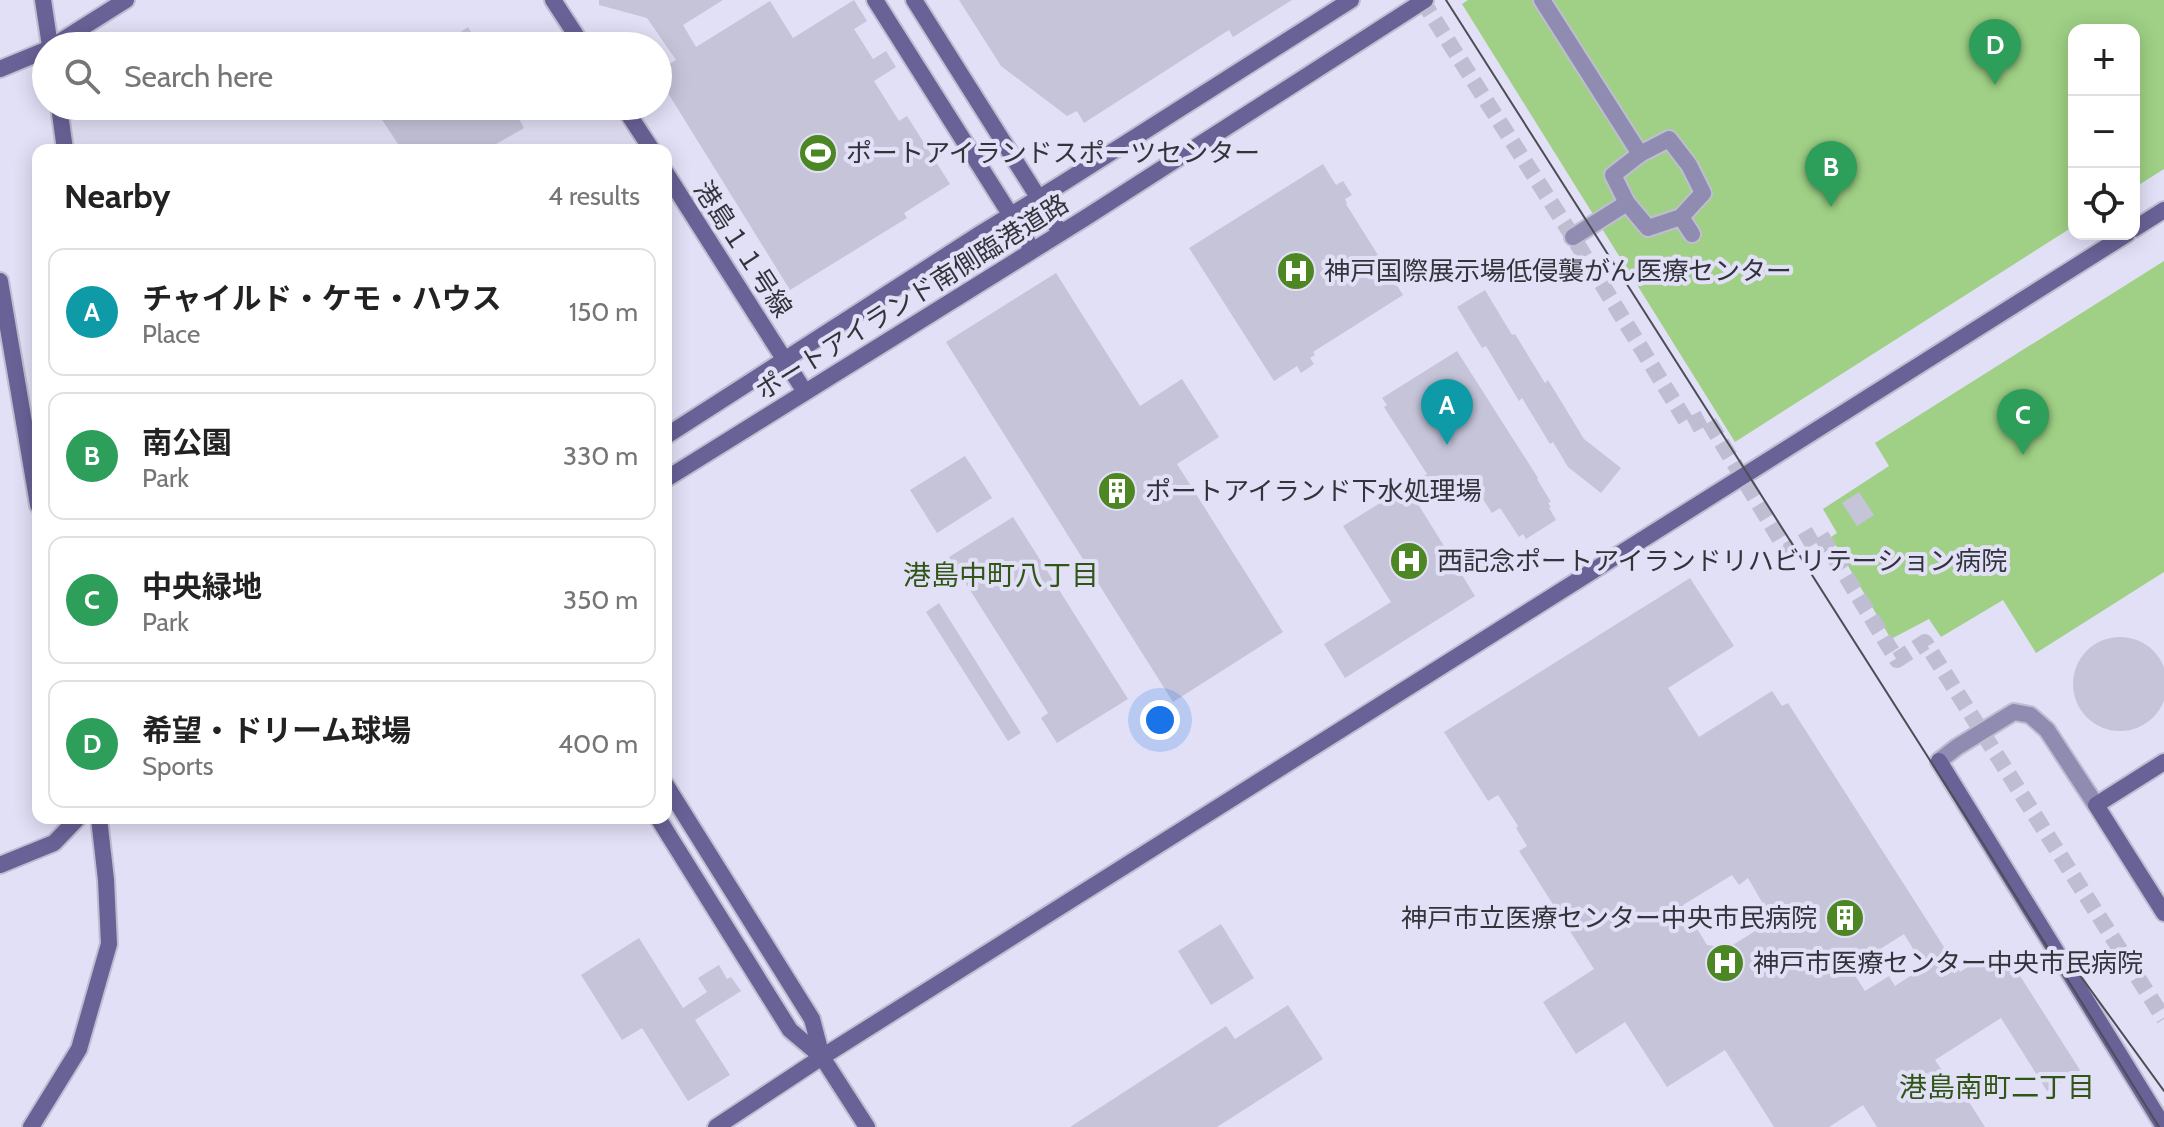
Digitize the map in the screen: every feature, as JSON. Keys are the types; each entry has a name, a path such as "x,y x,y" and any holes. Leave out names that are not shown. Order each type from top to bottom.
{"street":[{"path":"43,0 48,32"},
{"path":"74,32 126,0"},
{"path":"553,0 574,32"},
{"path":"875,0 1032,249"},
{"path":"914,0 1060,232"},
{"name":"ポートアイランド南側臨港道路","path":"672,432 1351,0"},
{"name":"ポートアイランド南側臨港道路","path":"672,475 1425,0"},
{"path":"1542,0 1640,154"},
{"path":"0,69 32,55"},
{"path":"61,120 64,144"},
{"path":"632,120 648,144"},
{"path":"1669,139 1689,165 1703,193 1681,217 1648,228 1627,203 1613,175 1640,154 1669,139"},
{"name":"港島１１号線","path":"672,182 805,392"},
{"path":"1573,237 1627,203"},
{"path":"2140,225 2164,210"},
{"path":"1681,217 1692,234"},
{"path":"716,1127 822,1057 2117,240"},
{"path":"0,281 32,470"},
{"path":"2164,913 2047,730 2030,715 2014,712 1939,761 2164,1127"},
{"path":"2096,805 2164,762"},
{"path":"672,795 812,1019 822,1057"},
{"path":"0,865 54,843 72,824"},
{"path":"31,1127 79,1049 109,944 100,824"},
{"path":"662,824 790,1030 822,1057 867,1127"}],"green space":[{"path":"1468,0 2164,0 2164,169 2140,184 2140,24 2068,24 2068,230 1735,442 1462,4"},
{"path":"2164,261 2164,572 2036,653 2003,600 1941,637 1929,619 1891,639 1831,537 1837,533 1823,509 1889,466 1875,443"}],"building":[{"name":"ポートアイランドスポーツセンター","path":"599,0 723,0 683,25 696,47 770,1 793,38 854,0 867,21 854,29 873,59 886,51 896,67 874,81 899,121 907,116 950,184 904,213 907,218 790,290 672,100 672,62 676,60 672,54 672,32 657,32 647,18 599,5"},
{"path":"959,0 1292,0 1233,37 1229,30 1084,123 1077,111 1067,116 1001,66"},
{"path":"382,120 520,120 524,128 496,144 398,144"},
{"name":"神戸国際展示場低侵襲がん医療センター","path":"1323,164 1336,185 1343,181 1352,195 1345,199 1346,204 1403,295 1313,352 1315,355 1310,358 1314,364 1301,373 1297,366 1274,381 1189,248"},
{"name":"ポートアイランド下水処理場","path":"1056,273 1140,406 1182,379 1219,437 1177,464 1283,632 1173,702 946,342"},
{"path":"1485,290 1545,383 1548,380 1584,439 1621,468 1601,493 1568,467 1553,442 1550,444 1522,398 1519,401 1486,346 1482,348 1457,307"},
{"path":"1457,351 1538,478 1551,502 1548,503 1549,508 1556,520 1526,539 1523,534 1519,537 1500,508 1492,513 1473,484 1447,500 1441,490 1418,504 1475,596 1345,678 1324,644 1391,602 1343,526 1427,474 1384,407 1387,405 1382,398"},
{"path":"965,456 992,498 937,533 910,490"},
{"path":"1859,492 1874,515 1857,526 1842,503"},
{"path":"1013,517 1128,699 1057,743 1041,718 1048,713 949,557"},
{"name":"神戸市立医療センター中央市民病院","path":"1690,578 1734,646 1668,688 1699,737 1772,691 1782,706 1788,703 1960,972 2001,946 2080,1070 2047,1091 2001,1018 1935,1060 1952,1085 1956,1082 1985,1127 1877,1127 1863,1105 1829,1127 1774,1127 1725,1050 1667,1087 1625,1022 1576,1054 1543,1002 1594,969 1519,851 1527,846 1516,828 1518,826 1498,795 1488,801 1444,732","holes":["1732,875 1739,885 1748,878 1766,909 1760,928 1728,948 1707,945 1683,905","1904,934 1924,967 1895,986 1889,976 1865,991 1850,968"]},
{"path":"939,603 1021,733 1008,741 926,612"},
{"path":"2120,637 2138,640 2154,650 2164,666 2164,702 2154,718 2138,728 2120,731 2102,728 2086,718 2076,702 2073,684 2076,666 2086,650 2102,640"},
{"path":"1221,924 1254,978 1211,1005 1178,951"},
{"path":"639,938 683,1008 707,992 698,978 719,965 727,979 731,977 741,991 695,1020 730,1075 688,1101 642,1028 622,1040 581,975"},
{"path":"1288,1005 1323,1059 1217,1127 1070,1127 1226,1026 1235,1039"}],"tunnel":[{"path":"1422,0 1689,426 1706,417 1787,551 1819,532 1897,660 1925,642 2164,1019"}],"tram line":[{"path":"1446,0 1982,842 2159,1127"},
{"path":"2066,956 2164,1091"}],"place":[{"name":"希望・ドリーム球場","path":"1995,85"},
{"name":"ポートアイランドスポーツセンター","path":"818,153"},
{"name":"南公園","path":"1831,207"},
{"name":"神戸国際展示場低侵襲がん医療センター","path":"1296,271"},
{"name":"チャイルド・ケモ・ハウス","path":"1447,445"},
{"name":"中央緑地","path":"2023,455"},
{"name":"ポートアイランド下水処理場","path":"1117,491"},
{"name":"西記念ポートアイランドリハビリテーション病院","path":"1409,561"},
{"name":"神戸市立医療センター中央市民病院","path":"1845,918"},
{"name":"神戸市医療センター中央市民病院","path":"1725,963"}],"district":[{"name":"港島中町八丁目","path":"1001,575"},
{"name":"港島南町二丁目","path":"1997,1087"}]}
